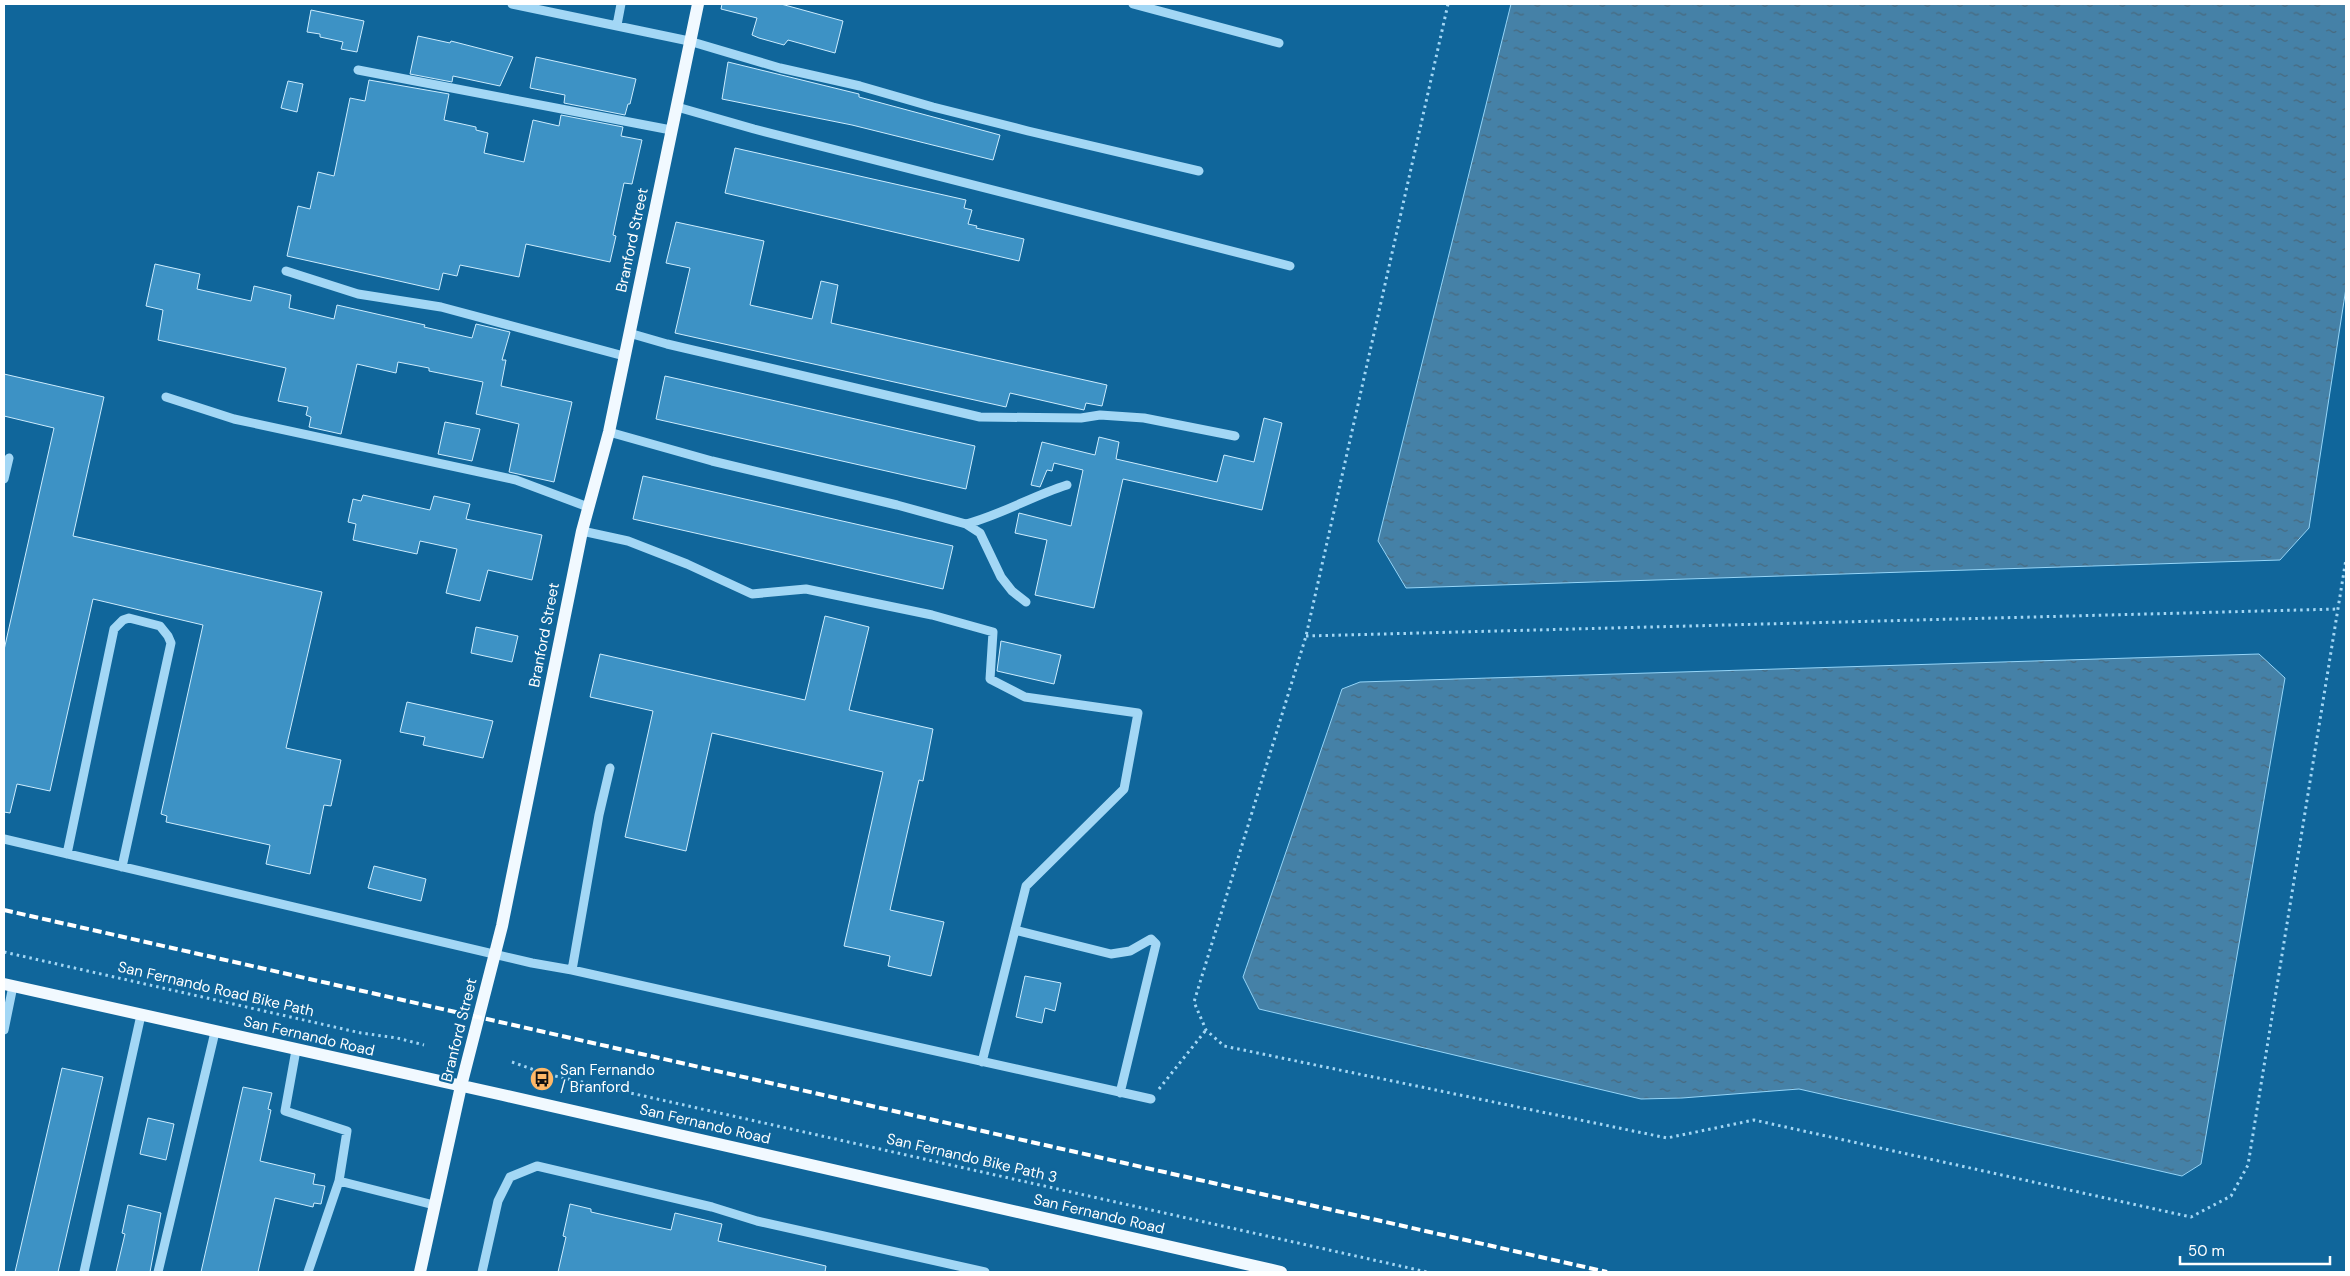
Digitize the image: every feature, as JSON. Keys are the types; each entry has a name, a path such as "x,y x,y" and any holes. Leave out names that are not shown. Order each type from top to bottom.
{"main road":[{"name":"Branford Street","path":"420,1272 461,1086 504,916 582,531 609,432 698,4"},
{"name":"San Fernando Road","path":"8,985 1281,1272"}],"street":[{"path":"512,4 689,41 780,68 860,86 1018,129 1199,171"},
{"path":"617,25 621,4"},
{"path":"1133,4 1279,43"},
{"path":"358,70 671,130"},
{"path":"677,106 754,129 1290,266"},
{"path":"286,270 358,294 441,307 624,356"},
{"path":"629,333 666,344 980,417 1081,418 1100,415 1144,418 1235,436"},
{"path":"166,397 234,420 516,480 588,508"},
{"path":"609,432 703,459 897,505 966,524 980,533 1001,577 1012,591 1026,602"},
{"path":"4,479 9,458"},
{"path":"966,524 990,518 1042,493 1067,485"},
{"path":"582,531 628,541 687,564 752,594 806,589 932,615 993,632 990,679 1025,697 1138,713 1124,790 1026,886 982,1062"},
{"path":"67,854 114,629 123,620 129,618 160,626 171,643 122,867"},
{"path":"572,970 597,824 610,768"},
{"path":"4,840 532,963 572,970 1151,1099"},
{"path":"1015,930 1111,954 1130,951 1151,939 1156,944 1120,1093"},
{"path":"4,1030 8,985"},
{"path":"84,1272 141,1015"},
{"path":"158,1272 215,1032"},
{"path":"296,1050 285,1112 347,1132 339,1181 308,1272"},
{"path":"482,1272 498,1201 510,1177 537,1166 712,1207 757,1221 985,1272"},
{"path":"339,1181 434,1205"}],"path":[{"path":"1448,4 1306,636 1194,1002 1206,1030 1224,1046 1667,1138 1754,1120 2191,1217 2231,1196 2248,1165 2346,559"},
{"path":"1306,636 2338,609"},
{"name":"San Fernando Road Bike Path","path":"4,952 351,1031 397,1038 424,1045"},
{"path":"1151,1099 1206,1030"},
{"name":"San Fernando Bike Path 3","path":"512,1062 556,1076 1427,1272"}],"water":[{"path":"1511,4 2346,4 2346,288 2309,528 2280,560 1406,588 1378,541"},
{"path":"2259,654 2285,678 2201,1164 2182,1176 1799,1089 1682,1098 1641,1099 1259,1009 1243,977 1342,689 1360,682"}],"building":[{"path":"722,4 781,4 843,21 835,53 788,40 784,45 752,35 757,18 721,9"},
{"path":"311,10 364,21 357,52 341,49 343,42 320,37 320,34 307,32"},
{"path":"418,36 450,43 451,41 513,57 500,86 453,76 452,82 410,74"},
{"path":"536,57 636,79 630,104 628,104 625,115 564,103 565,95 530,88"},
{"path":"728,62 859,94 859,97 1000,135 993,160 852,125 722,99"},
{"path":"369,80 449,94 444,120 476,127 476,130 488,133 484,153 524,162 533,120 559,126 561,115 623,127 621,136 642,140 632,184 624,183 613,235 616,236 610,262 526,244 519,277 460,265 457,276 443,273 439,290 287,256 298,206 310,209 318,172 334,176 350,98 365,101"},
{"path":"288,81 303,84 297,112 281,108"},
{"path":"735,148 966,200 964,208 972,210 968,224 977,226 976,228 1024,239 1019,261 725,193"},
{"path":"676,222 764,241 750,305 812,319 821,281 838,285 831,323 1107,385 1102,406 1086,403 1084,410 1010,393 1006,407 675,333 690,268 666,263"},
{"path":"155,264 200,274 197,289 251,301 254,286 291,295 289,308 334,319 337,305 472,338 476,324 510,332 502,360 506,360 501,386 572,402 554,482 509,472 519,424 476,414 483,382 429,371 429,368 398,362 396,373 357,364 341,434 309,427 311,417 306,415 308,407 278,401 286,368 158,340 163,310 146,306"},
{"path":"4,374 104,397 73,536 322,592 286,748 341,760 331,806 324,805 310,874 266,864 270,845 166,822 167,816 161,814 203,625 93,599 50,791 17,784 10,813 4,812 4,650 54,428 4,416"},
{"path":"665,376 975,446 966,489 656,419"},
{"path":"1264,418 1282,423 1262,510 1123,479 1094,608 1035,595 1047,540 1015,533 1019,513 1071,526 1083,470 1054,463 1052,471 1047,470 1040,487 1031,485 1042,442 1095,455 1099,437 1119,442 1116,459 1217,482 1224,455 1254,462"},
{"path":"445,422 480,429 472,461 438,454"},
{"path":"643,476 953,546 943,589 633,519"},
{"path":"363,495 430,510 434,496 470,504 466,519 542,535 532,580 488,570 480,601 446,593 457,549 420,541 417,554 353,540 356,524 348,522 353,499 361,501"},
{"path":"825,616 869,627 849,710 933,729 923,781 919,780 890,910 944,922 931,976 888,966 890,956 844,946 883,772 712,733 686,851 625,837 653,711 590,697 600,654 805,700"},
{"path":"476,627 518,636 512,662 471,653"},
{"path":"1001,641 1061,655 1054,684 997,671"},
{"path":"407,702 493,721 483,758 423,745 425,737 400,732"},
{"path":"374,866 426,879 421,901 368,888"},
{"path":"1025,976 1061,983 1055,1011 1045,1008 1042,1023 1016,1017"},
{"path":"62,1068 103,1077 58,1272 15,1272"},
{"path":"243,1087 272,1093 268,1109 271,1110 260,1161 315,1174 313,1184 325,1186 321,1204 314,1203 313,1207 275,1198 258,1272 201,1272"},
{"path":"148,1118 174,1124 166,1160 140,1154"},
{"path":"570,1204 591,1209 591,1212 671,1230 675,1213 722,1224 718,1241 826,1266 825,1272 558,1272 566,1237 563,1236"},
{"path":"128,1205 161,1213 150,1272 116,1272 125,1234 122,1233"}],"railway":[{"path":"4,910 1607,1272"}],"place":[{"name":"San Fernando / Branford","path":"542,1079"}]}
